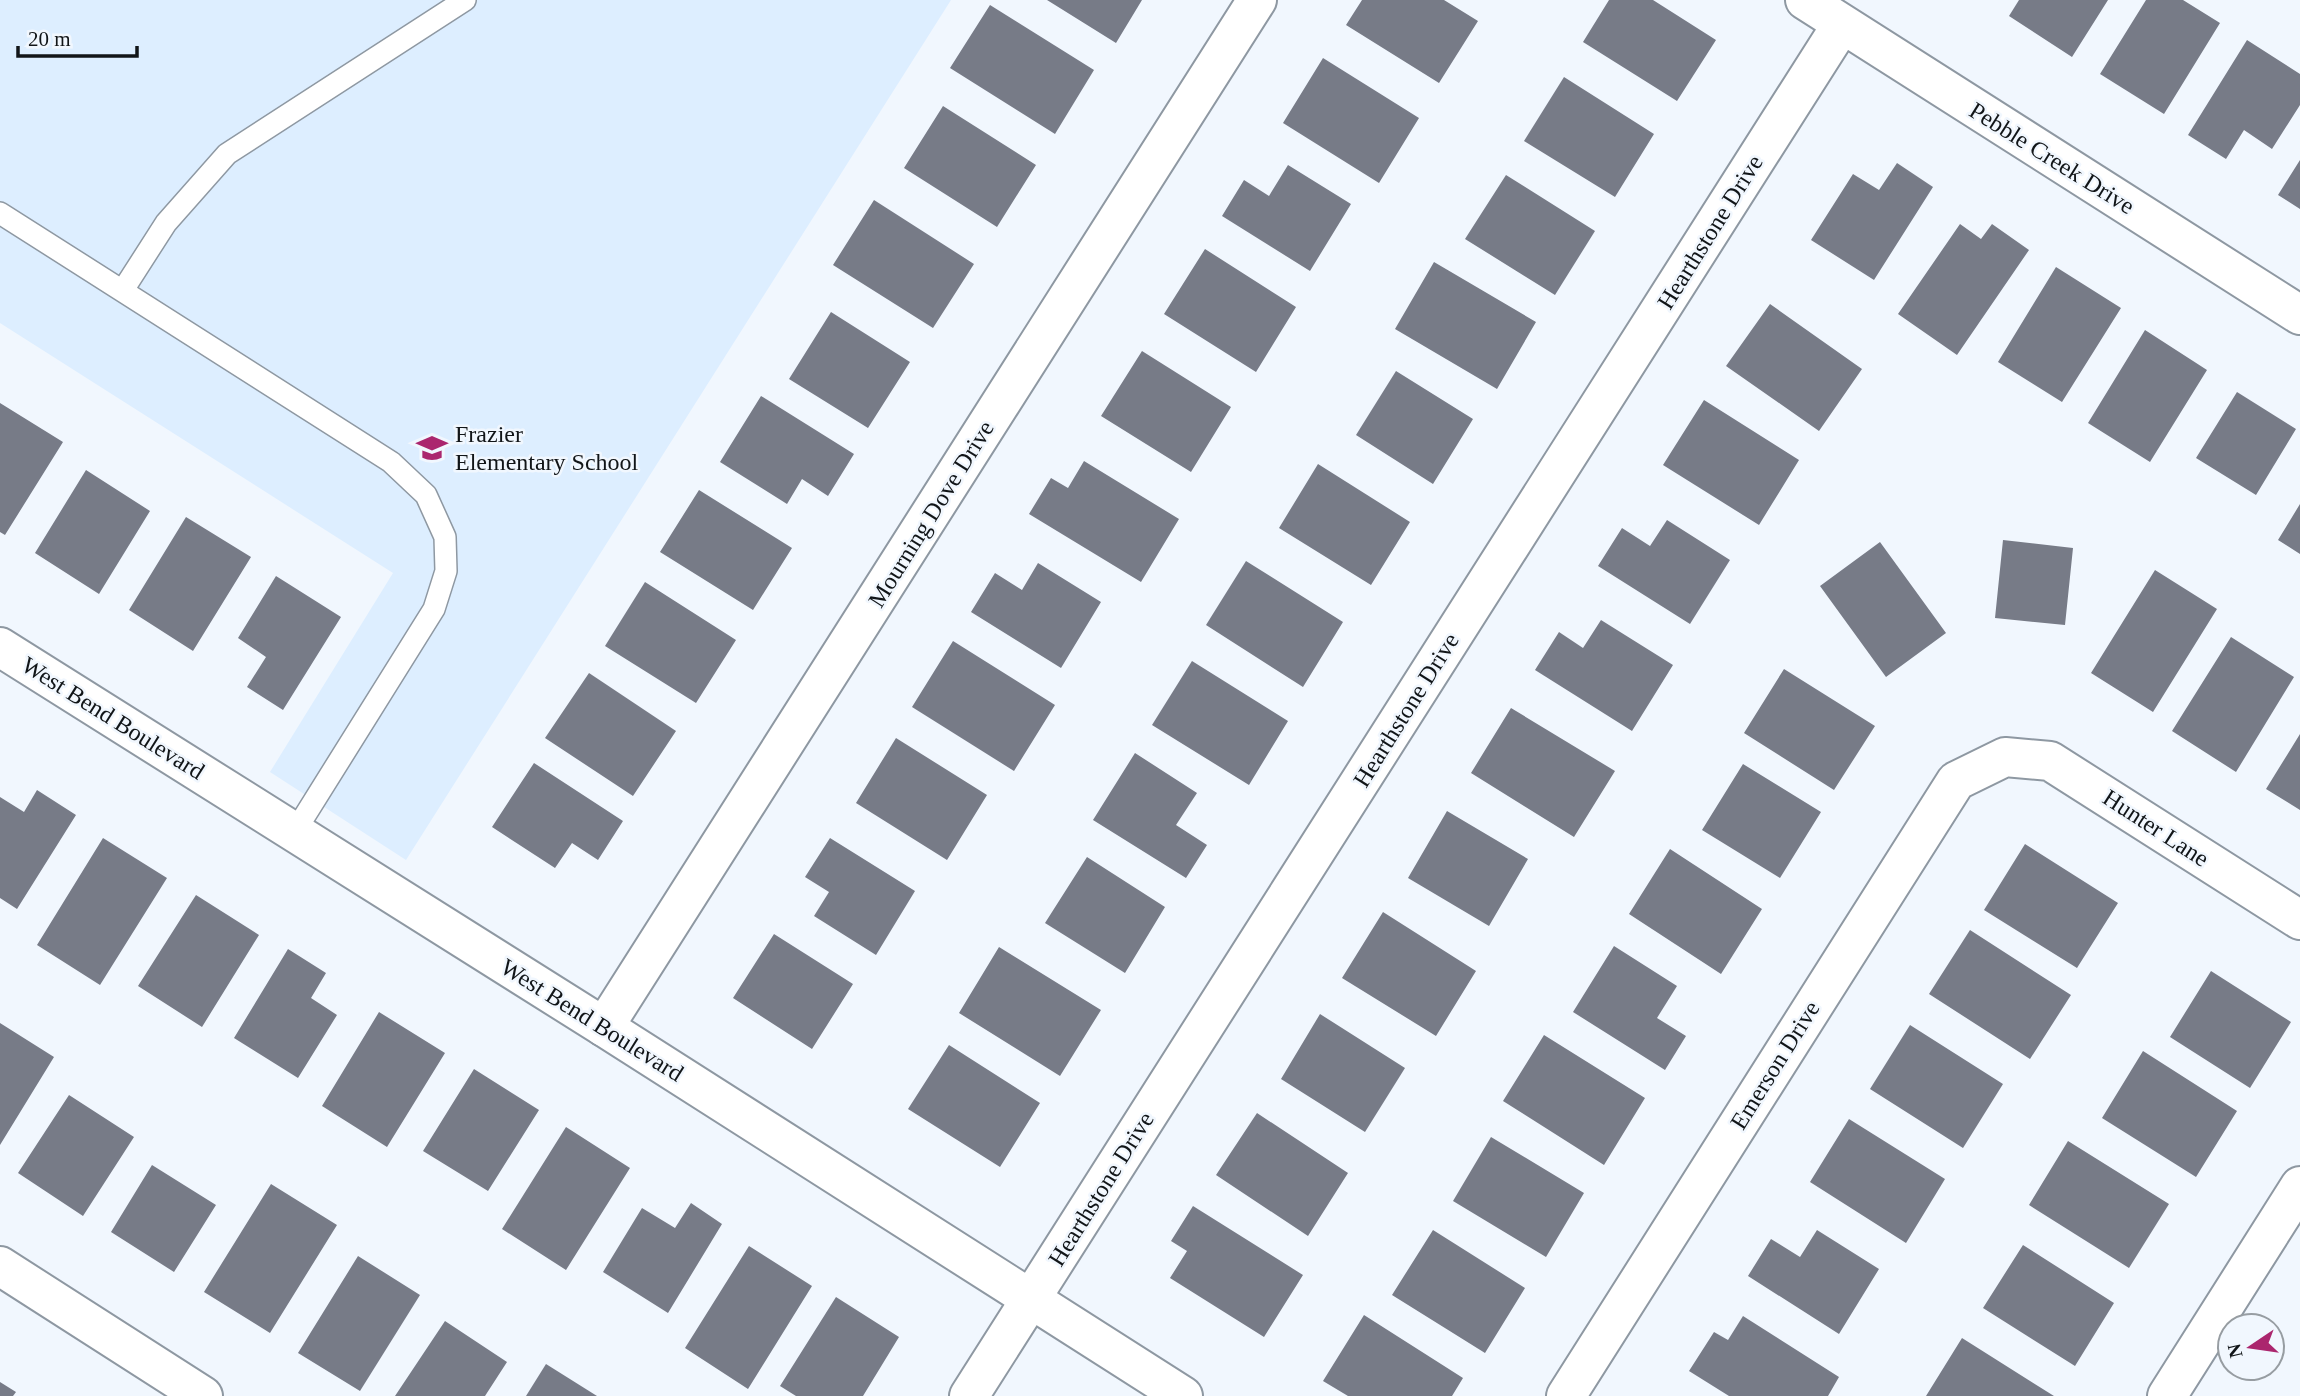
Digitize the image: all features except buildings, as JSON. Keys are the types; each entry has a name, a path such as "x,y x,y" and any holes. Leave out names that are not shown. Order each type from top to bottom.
{"street":[{"name":"Mourning Dove Drive","path":"604,1027 1257,0"},
{"name":"Pebble Creek Drive","path":"1805,0 2300,315"},
{"name":"Hearthstone Drive","path":"969,1396 1842,24"},
{"name":"West Bend Boulevard","path":"0,647 1183,1396"},
{"name":"Hunter Lane","path":"2005,757 2050,761 2300,920"},
{"name":"Emerson Drive","path":"1566,1396 1956,781 2005,757"},
{"path":"2167,1396 2300,1186"},
{"path":"0,1266 203,1396"}],"lane":[{"path":"123,290 166,223 227,154 465,0"},
{"path":"0,213 391,462 426,495 445,537 446,572 434,609 294,833"}],"shaded area":[{"name":"Frazier Elementary School","path":"0,0 951,0 406,860 270,772 393,573 0,323"}],"place":[{"name":"Frazier Elementary School","path":"432,448"}]}
